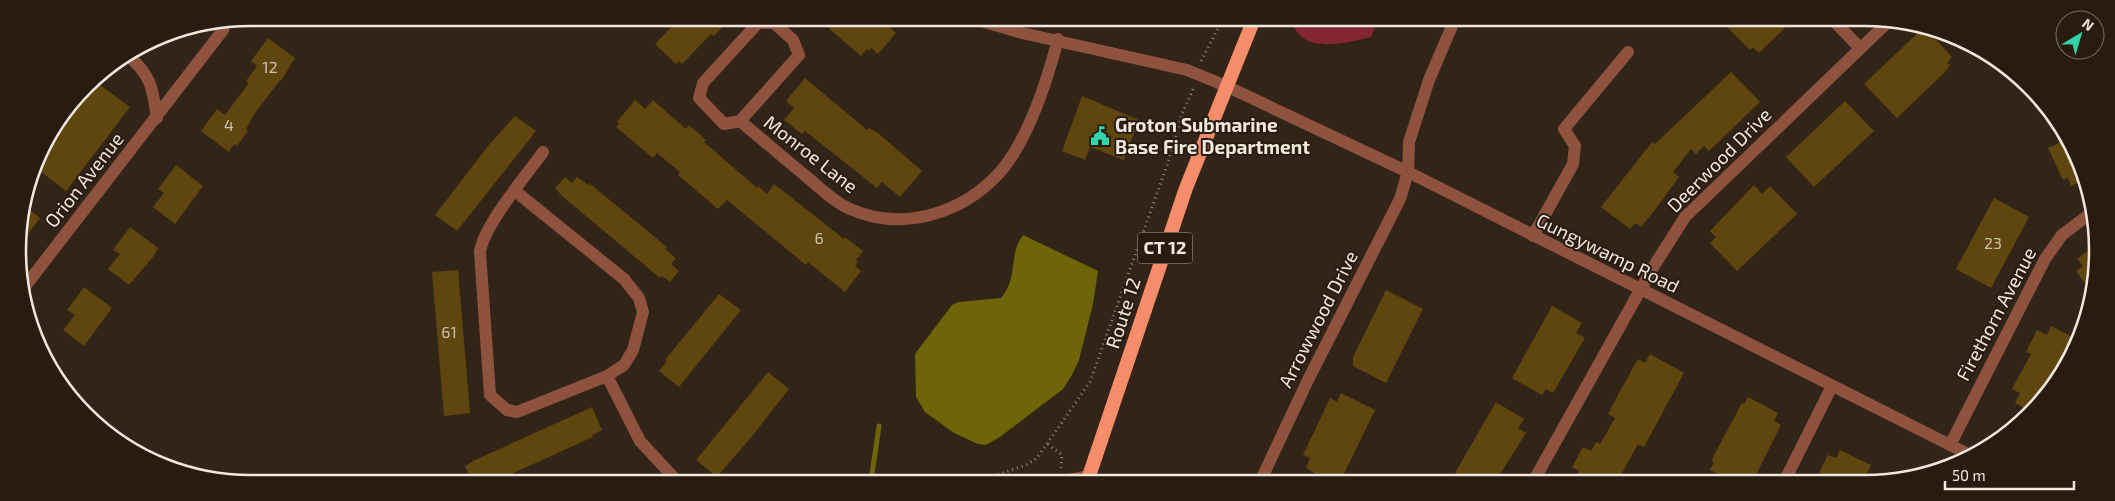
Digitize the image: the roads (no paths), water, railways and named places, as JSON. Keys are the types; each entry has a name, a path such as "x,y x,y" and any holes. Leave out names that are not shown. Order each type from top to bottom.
{"highway":[{"name":"Route 12","path":"1089,475 1170,232 1251,26"}],"street":[{"name":"Monroe Lane","path":"755,26 703,83 699,98 724,124 740,121 799,55 794,40 778,26"},
{"name":"Gungywamp Road","path":"1001,26 1187,70 1226,86 1408,172 1964,452"},
{"name":"Arrowwood Drive","path":"1263,475 1307,382 1400,199 1408,172 1409,142 1429,80 1452,26"},
{"path":"1838,26 1860,48"},
{"name":"Deerwood Drive","path":"1537,475 1668,242 1686,218 1882,27"},
{"name":"Orion Avenue","path":"28,282 157,118 224,28"},
{"name":"Monroe Lane","path":"740,121 848,208 874,217 902,220 931,216 960,203 984,187 1002,170 1024,135 1052,64 1058,39"},
{"path":"1533,236 1573,164 1575,146 1564,129 1628,52"},
{"path":"132,60 139,65 152,86 157,118"},
{"path":"515,191 624,279 639,298 643,312 633,350 624,365 608,376 517,412 507,410 490,395 480,252 482,239 515,191 543,152"},
{"name":"Firethorn Avenue","path":"1950,445 2045,259 2062,235 2086,217"},
{"path":"608,376 640,441 671,475"},
{"path":"1788,475 1832,386"}],"waterway":[{"path":"872,475 879,426"}],"place":[{"name":"Groton Submarine Base Fire Department","path":"1100,136"}]}
